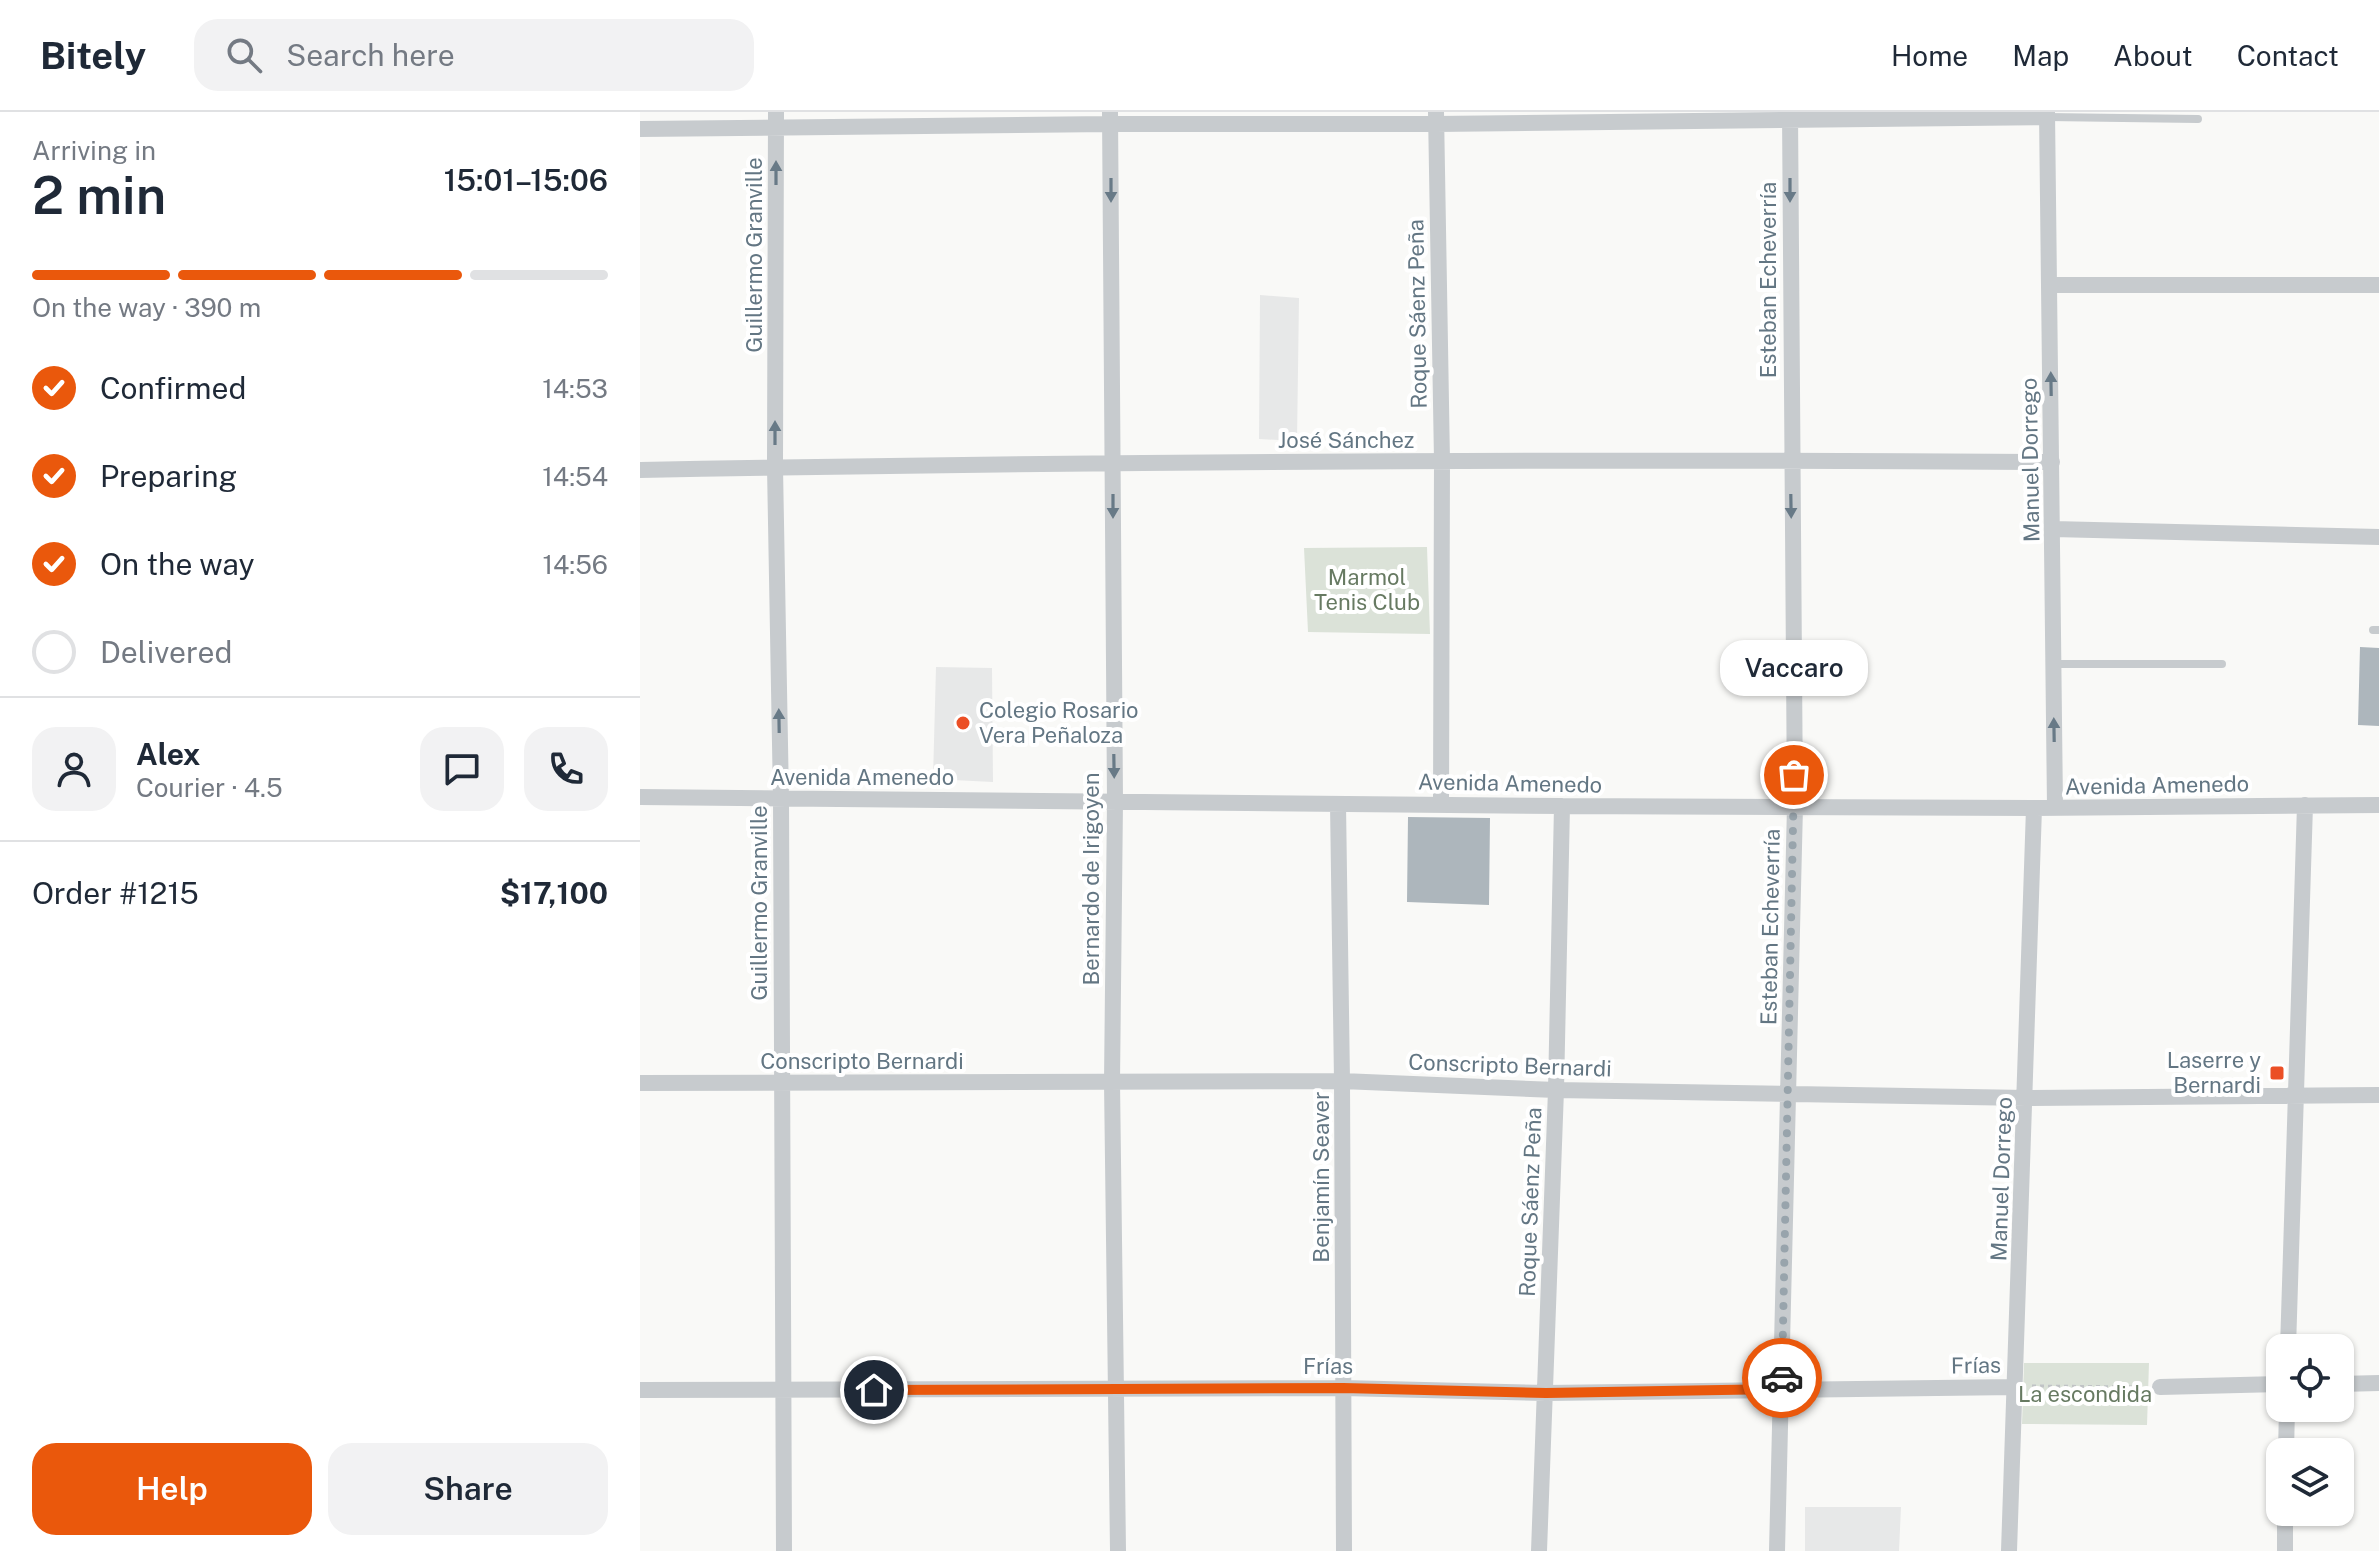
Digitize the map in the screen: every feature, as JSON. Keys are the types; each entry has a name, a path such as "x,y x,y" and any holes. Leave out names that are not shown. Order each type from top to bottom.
{"street":[{"path":"640,129 776,120 2047,114"},
{"name":"Manuel Dorrego","path":"2047,114 2055,807"},
{"name":"Esteban Echeverría","path":"1777,1551 1795,806 1790,115"},
{"name":"Bernardo de Irigoyen","path":"1110,118 1115,801 1112,1082 1118,1551"},
{"name":"Roque Sáenz Peña","path":"1436,118 1442,461 1441,804"},
{"name":"Guillermo Granville","path":"776,120 775,467 781,799 784,1551"},
{"path":"2049,285 2379,285"},
{"name":"José Sánchez","path":"640,470 1442,461 2052,462"},
{"path":"2053,529 2379,537"},
{"name":"Avenida Amenedo","path":"640,797 1562,806 2034,808 2379,805"},
{"name":"Benjamín Seaver","path":"1338,804 1344,1551"},
{"path":"2288,1334 2305,805"},
{"name":"Roque Sáenz Peña","path":"1539,1551 1556,1090 1562,806"},
{"name":"Manuel Dorrego","path":"2009,1551 2034,808"},
{"name":"Conscripto Bernardi","path":"640,1083 1342,1081 1556,1090 2026,1098 2379,1095"},
{"path":"2354,1384 2379,1383"},
{"path":"2160,1387 2266,1384"},
{"name":"Frías","path":"640,1390 1343,1388 1546,1393 2016,1387"},
{"path":"2285,1526 2285,1551"}],"lane":[{"path":"2047,114 2198,119"},
{"path":"2053,664 2222,664"}],"path":[{"path":"2016,1387 2160,1387"}],"shaded area":[{"path":"1260,295 1299,298 1297,441 1259,439"},
{"name":"Colegio Rosario Vera Peñaloza","path":"936,667 992,668 993,782 933,779"},
{"path":"1805,1507 1901,1507 1899,1551 1805,1551"}],"green space":[{"name":"Marmol Tenis Club","path":"1427,547 1430,634 1308,632 1304,548"},
{"name":"La escondida","path":"2024,1363 2149,1363 2147,1425 2022,1424"}],"building":[{"path":"2360,647 2379,648 2379,726 2358,725"},
{"path":"1408,817 1490,818 1489,905 1407,902"}],"way so far":[{"path":"1782,1378 1794,775"}],"place":[{"name":"Colegio Rosario Vera Peñaloza","path":"963,723"},
{"name":"Vaccaro","path":"1794,775"},
{"name":"Laserre y Bernardi","path":"2277,1073"}],"route":[{"path":"874,1390 1343,1388 1546,1393 1781,1389 1782,1378"}]}
